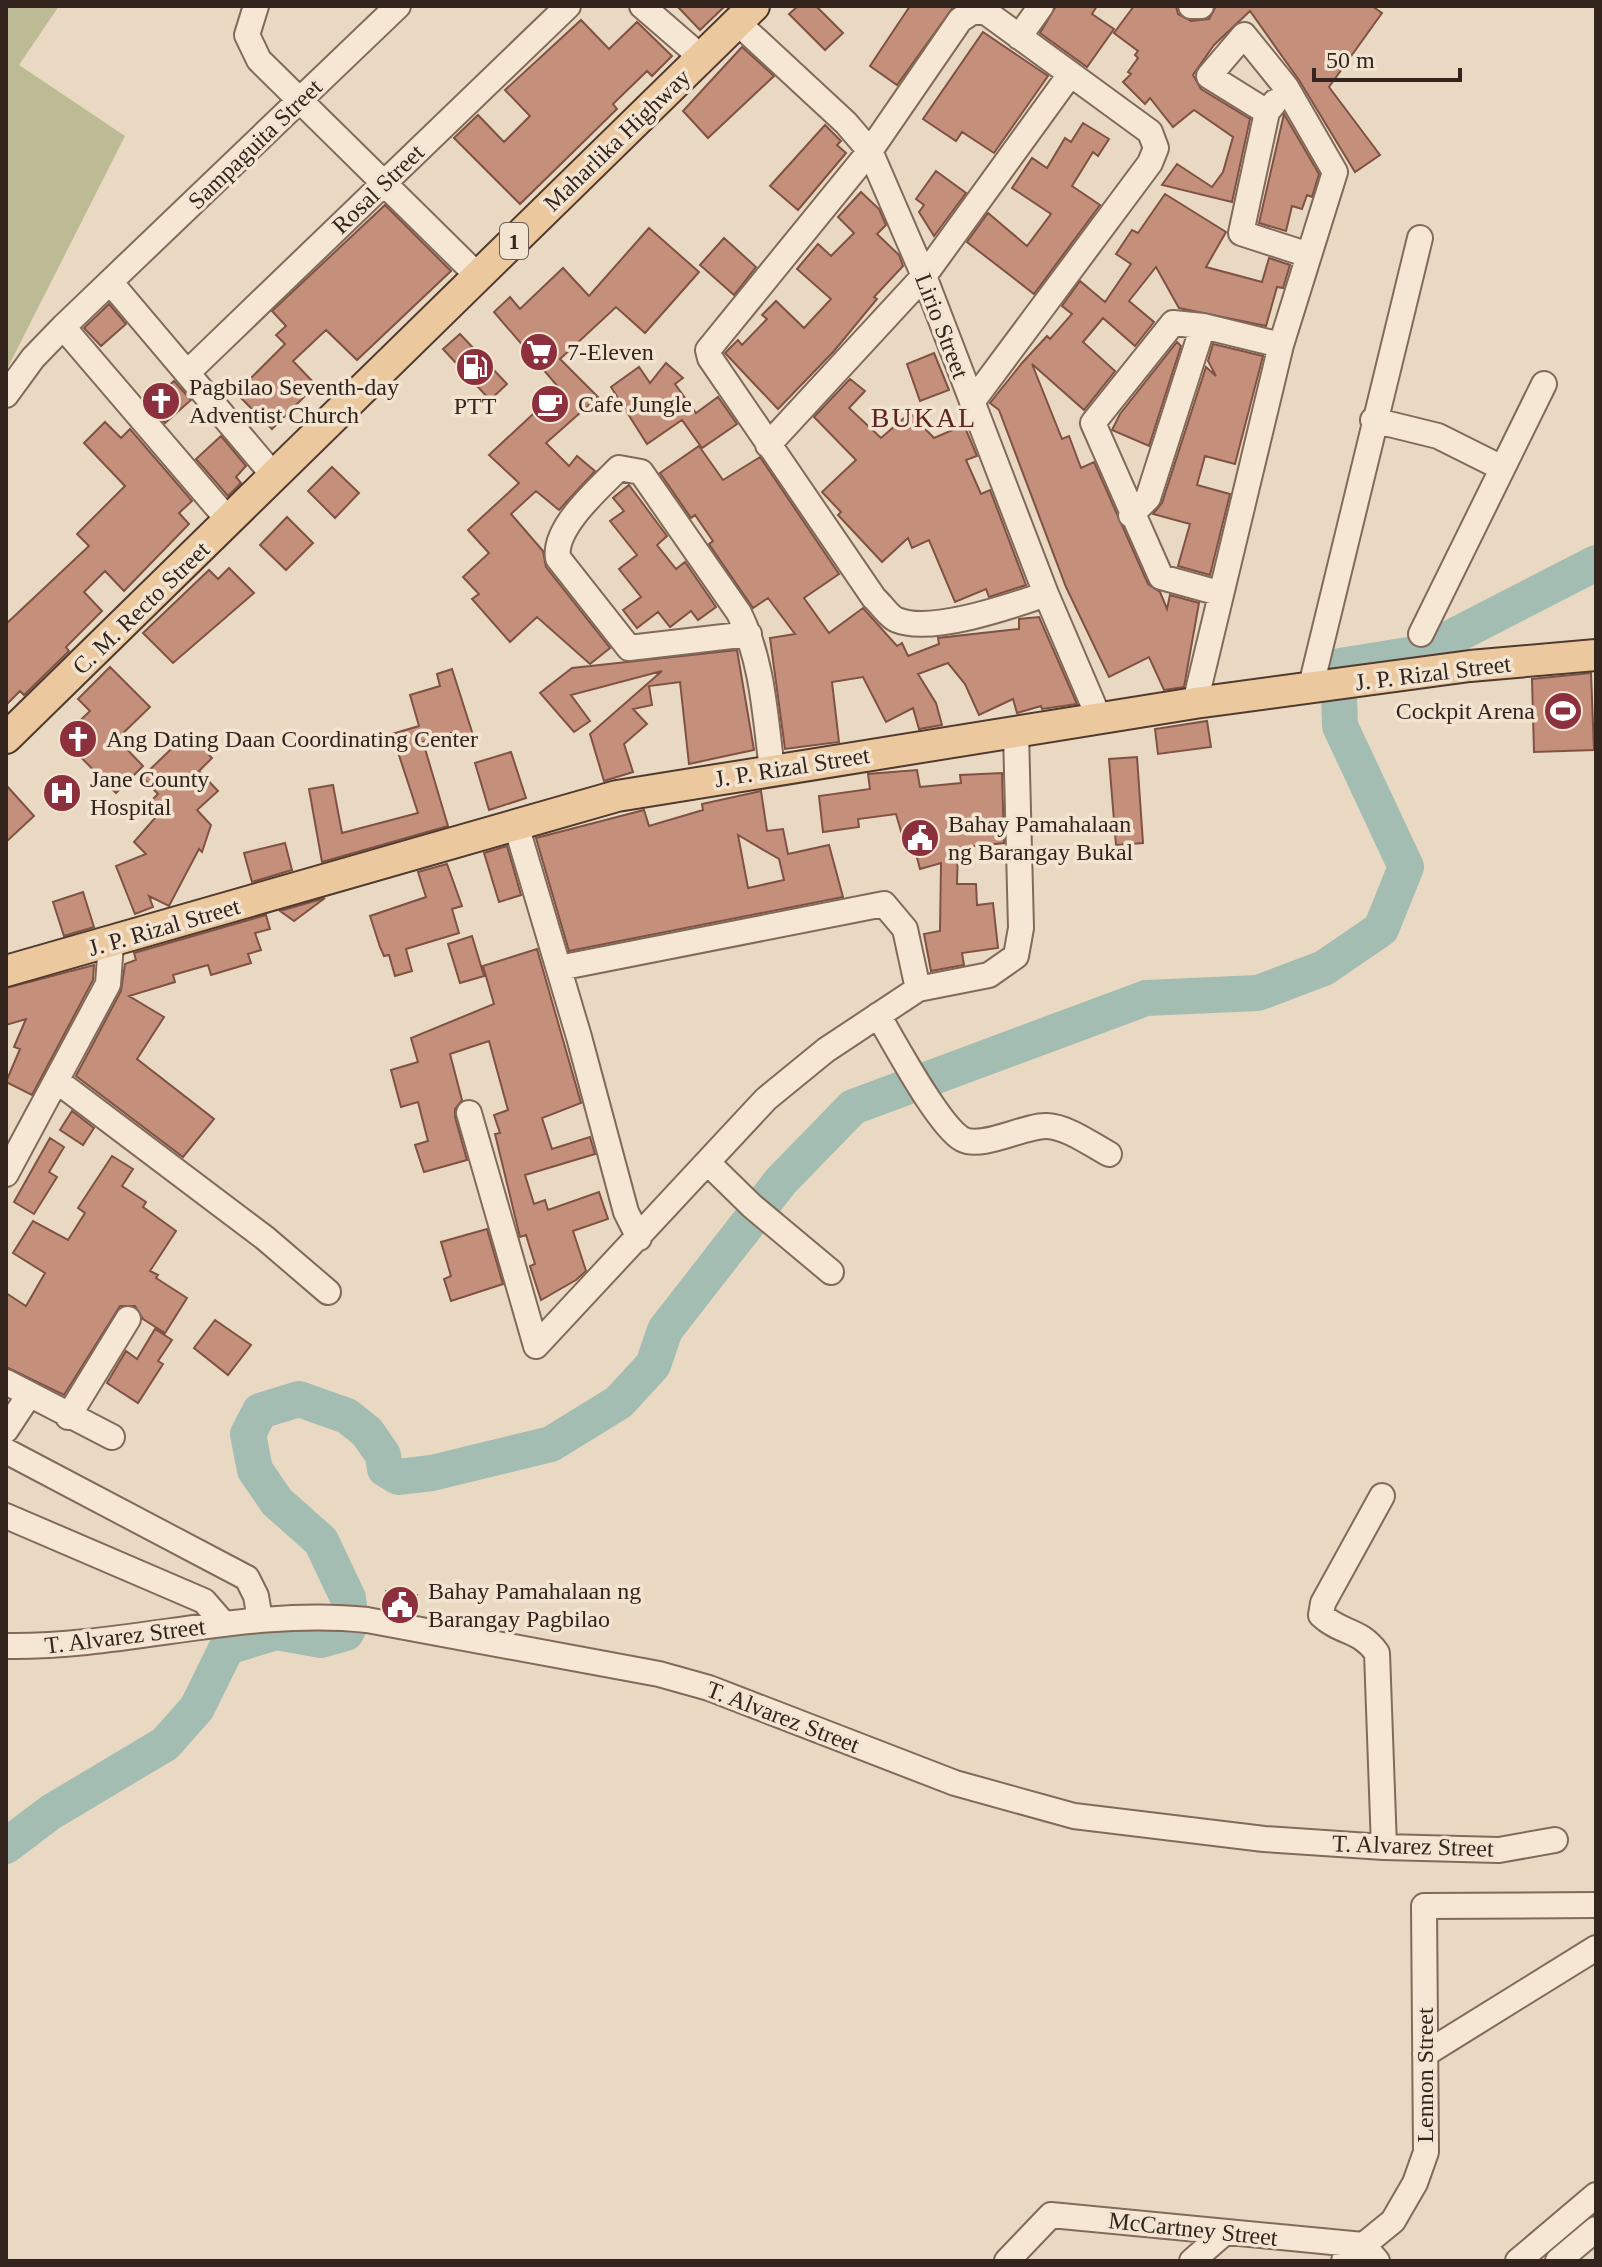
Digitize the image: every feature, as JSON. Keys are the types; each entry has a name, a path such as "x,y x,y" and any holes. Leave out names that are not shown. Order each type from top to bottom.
{"main road":[{"name":"Maharlika Highway","path":"275,477 745,14"},
{"name":"C. M. Recto Street","path":"6,738 275,477"},
{"name":"J. P. Rizal Street","path":"6,971 617,796 1195,703 1310,690 1470,666 1596,655"}],"street":[{"path":"256,6 247,35 259,60 478,276"},
{"name":"Sampaguita Street","path":"6,395 33,358 63,327 398,6"},
{"name":"Rosal Street","path":"187,373 568,6"},
{"path":"642,6 701,57"},
{"path":"1019,37 1041,6"},
{"path":"1191,6 1201,6"},
{"path":"972,402 1150,163 1156,148 1150,132 1069,76 987,13 975,10 960,20 870,151 708,350 768,445 874,598 895,620 925,624 1005,608 1046,594"},
{"name":"Lirio Street","path":"745,14 870,151 924,276 1046,594 1099,718"},
{"path":"1195,703 1281,345 1335,172 1286,87 1244,35 1209,76 1267,112"},
{"path":"768,445 924,276 1069,76"},
{"path":"1286,87 1267,112 1241,233 1309,255"},
{"path":"1310,690 1373,420 1420,238"},
{"path":"111,283 275,477"},
{"path":"1219,593 1161,577 1095,432 1096,415 1166,328 1179,322 1281,345"},
{"path":"1131,515 1148,498 1203,326"},
{"path":"63,327 230,522"},
{"path":"1421,634 1544,384"},
{"path":"1373,420 1438,436 1502,468"},
{"path":"749,634 629,648 558,558 556,546 560,537 587,500 619,468 641,472 739,613 749,634 759,664 772,769"},
{"path":"469,1113 536,1346 766,1099 826,1050 918,989 989,975 1016,956 1021,928 1016,733"},
{"path":"516,825 626,1212 639,1238"},
{"path":"559,968 884,904 905,929 918,989"},
{"path":"6,1174 108,984 111,943"},
{"path":"878,1015 915,1080 962,1139 976,1142 1045,1126 1058,1128 1109,1154"},
{"path":"57,1081 265,1238 328,1292"},
{"path":"708,1163 752,1206 831,1272"},
{"path":"68,1417 128,1319"},
{"path":"6,1382 68,1417 112,1437"},
{"path":"6,1430 29,1395"},
{"path":"6,1451 247,1578 256,1596 260,1620"},
{"path":"1382,1496 1323,1603 1321,1615 1329,1623 1366,1637 1377,1653 1384,1847"},
{"path":"6,1516 204,1601 224,1624"},
{"name":"T. Alvarez Street","path":"6,1646 61,1647 260,1620 333,1616 367,1620 659,1674 709,1688 955,1783 1074,1816 1264,1839 1384,1847 1499,1850 1555,1840"},
{"name":"Lennon Street","path":"1344,2261 1370,2253 1415,2183 1426,2152 1424,1906 1596,1905"},
{"path":"1425,2054 1596,1948"},
{"path":"1518,2261 1596,2195"},
{"name":"McCartney Street","path":"1007,2261 1051,2215 1370,2253"},
{"path":"1558,2261 1596,2229"},
{"path":"1192,2261 1223,2234"}],"green space":[{"path":"6,6 59,6 19,65 125,136 6,371"}],"building":[{"path":"677,6 725,6 700,30"},
{"path":"798,6 816,6 843,33 825,50 789,14"},
{"path":"910,6 954,6 897,85 870,66"},
{"path":"1056,6 1097,6 1092,14 1114,29 1087,67 1040,33"},
{"path":"1134,6 1176,6 1178,14 1191,21 1209,19 1216,6 1372,6 1382,13 1329,87 1380,155 1355,172 1299,80 1250,11 1214,45 1193,75 1201,89 1250,119 1232,202 1162,185 1177,164 1212,187 1223,172 1233,137 1194,110 1173,127 1150,98 1145,104 1123,82 1131,74 1128,72 1138,58 1135,55 1138,51 1114,33"},
{"path":"581,20 609,49 637,22 672,56 652,76 647,71 613,104 617,109 520,204 454,138 478,115 504,142 530,116 505,90"},
{"path":"983,32 1048,76 994,153 962,132 956,141 923,119"},
{"path":"742,47 774,76 708,138 683,111"},
{"path":"1284,114 1319,174 1312,197 1307,195 1302,209 1292,206 1286,231 1259,223"},
{"path":"1083,123 1109,139 1098,156 1093,152 1072,186 1100,205 1034,294 967,242 988,213 1027,246 1051,214 1012,188 1032,158 1047,168 1065,138 1071,142"},
{"path":"825,125 841,141 837,145 846,153 798,210 770,186"},
{"path":"936,171 966,193 934,236 919,212 924,205 916,199"},
{"path":"861,192 879,209 886,225 877,234 899,255 903,266 874,297 877,299 834,351 778,409 725,353 738,340 742,345 767,319 762,315 776,301 804,328 831,299 797,269 818,244 831,256 854,233 838,217"},
{"path":"1165,194 1226,232 1206,267 1262,282 1269,258 1290,265 1283,288 1277,287 1266,326 1179,308 1156,267 1129,301 1154,322 1135,346 1103,318 1083,342 1115,371 1084,410 1032,364 1062,439 1069,436 1081,468 1094,462 1148,584 1160,592 1167,609 1170,595 1199,603 1184,687 1164,690 1149,657 1109,677 1066,587 999,410 990,403 1022,363 1047,336 1050,339 1072,314 1062,306 1080,281 1105,302 1131,264 1116,254 1132,230 1138,233"},
{"path":"385,205 451,271 357,360 326,330 293,361 316,385 272,429 236,393 285,344 276,335 286,326 272,311"},
{"path":"649,228 699,272 645,333 616,307 560,359 598,397 546,443 569,466 577,456 595,471 559,510 536,491 511,514 543,551 546,567 610,648 590,664 537,617 510,642 472,599 479,594 463,577 489,553 468,530 519,483 489,455 560,389 494,312 510,297 520,309 563,268 589,296"},
{"path":"724,238 756,267 734,295 700,265"},
{"path":"109,304 126,324 101,346 84,328"},
{"name":"PTT","path":"460,334 507,384 490,400 443,349"},
{"path":"1177,342 1181,346 1149,446 1112,430 1120,414"},
{"path":"1213,344 1263,356 1235,464 1205,456 1197,485 1230,494 1210,575 1178,566 1190,524 1153,514 1162,503 1206,367 1216,376 1208,361"},
{"path":"934,353 949,390 920,401 907,364"},
{"path":"666,363 683,378 675,384 696,413 718,397 737,424 702,448 682,420 647,444 611,387 639,367 650,383"},
{"path":"850,379 865,391 849,408 881,438 910,413 934,438 964,425 977,456 966,460 981,494 990,490 1026,585 989,597 986,589 955,602 929,540 912,548 908,538 882,562 838,515 841,512 822,492 856,460 814,417"},
{"path":"174,381 191,400 165,423 148,404"},
{"path":"105,422 121,438 130,429 192,501 179,513 189,524 124,591 105,571 84,592 102,611 66,647 69,651 24,695 20,691 6,705 6,624 89,546 77,534 125,486 84,443"},
{"path":"221,436 246,466 236,477 241,483 228,496 196,459"},
{"path":"699,446 723,480 760,457 839,574 804,598 829,633 863,608 897,646 902,643 908,656 939,644 938,638 1019,629 1019,619 1039,617 1077,704 1042,709 1041,706 1017,713 1013,699 979,715 965,684 948,663 918,674 936,703 942,725 919,729 913,708 886,722 863,677 832,682 839,742 785,749 770,638 795,634 768,598 753,608 709,544 713,541 695,515 691,518 660,473"},
{"path":"332,467 359,493 335,518 308,491"},
{"path":"629,485 667,536 657,545 676,569 685,562 716,607 698,620 691,611 670,627 658,612 637,628 623,610 641,597 619,569 637,555 610,521 624,511 613,498"},
{"path":"287,517 313,543 286,570 260,545"},
{"path":"229,568 254,593 173,663 143,633 209,570 218,579"},
{"path":"737,650 754,750 689,764 680,682 649,686 652,705 633,709 647,724 624,744 633,772 604,781 590,734 662,671 571,695 590,721 574,732 540,693 572,668"},
{"path":"110,667 150,707 117,739 143,766 116,793 62,738 90,711 78,699"},
{"path":"452,669 473,735 458,739 455,732 423,742 448,826 322,862 309,789 333,785 342,833 418,813 392,734 419,726 410,695 440,686 437,674"},
{"name":"Cockpit Arena","path":"1591,673 1594,750 1534,752 1532,679"},
{"path":"1207,721 1211,747 1158,754 1155,729"},
{"path":"188,733 212,758 199,771 218,791 197,810 211,825 202,852 199,849 169,906 149,896 153,907 135,914 116,866 146,854 134,842 162,810 152,800 158,794 142,777"},
{"path":"511,752 526,798 489,810 475,763"},
{"path":"1137,757 1143,843 1116,845 1109,759"},
{"path":"917,770 920,787 961,783 960,775 1002,773 1004,843 958,848 957,884 976,884 977,905 993,903 998,948 962,953 964,965 931,971 924,934 940,931 941,863 920,869 915,850 907,852 896,814 858,819 859,827 823,832 819,796 870,789 868,774"},
{"path":"6,785 34,816 6,842"},
{"path":"761,791 767,831 783,829 788,854 829,845 843,897 569,951 536,838 644,810 649,826 703,810 702,804","holes":["738,835 779,859 784,880 748,888"]},
{"path":"285,843 292,870 252,882 244,853"},
{"path":"507,846 521,895 499,902 484,853"},
{"path":"447,864 462,906 452,909 459,933 406,949 412,971 395,976 389,955 384,956 380,947 370,916 426,897 418,872"},
{"path":"83,892 94,927 64,936 53,902"},
{"path":"325,898 294,921 280,911"},
{"path":"266,915 270,929 255,933 261,950 248,954 251,963 211,975 208,965 173,975 175,982 129,996 164,1017 137,1059 214,1119 183,1157 76,1076 121,991 125,964 136,960 134,953"},
{"path":"472,936 484,976 460,983 448,944"},
{"path":"537,949 581,1103 542,1118 552,1149 590,1137 595,1154 525,1175 534,1204 545,1200 548,1210 599,1192 608,1219 573,1231 586,1271 541,1300 530,1266 535,1264 526,1235 520,1237 495,1134 500,1133 494,1115 508,1110 489,1041 450,1054 462,1100 455,1109 455,1117 467,1160 424,1172 415,1145 428,1141 418,1102 401,1107 391,1070 418,1062 411,1038 494,1004 483,966"},
{"path":"94,965 93,980 32,1095 6,1082 20,1049 14,1047 26,1019 6,1025 6,988"},
{"path":"72,1111 94,1128 83,1145 60,1130"},
{"path":"50,1138 64,1147 49,1172 57,1177 34,1214 14,1202"},
{"path":"112,1156 133,1169 122,1186 146,1202 143,1207 176,1231 150,1271 187,1298 165,1333 143,1319 135,1306 120,1306 64,1395 6,1367 6,1293 26,1306 45,1273 13,1253 33,1221 68,1240 85,1213 78,1208"},
{"path":"487,1229 503,1284 451,1301 444,1279 451,1276 441,1242"},
{"path":"215,1320 251,1345 228,1375 194,1348"},
{"path":"155,1329 172,1340 158,1361 163,1364 138,1403 107,1383 126,1351 137,1359"},
{"name":"Bahay Pamahalaan ng Barangay Pagbilao","path":"386,1591 417,1595 414,1614 384,1608"}],"waterway":[{"path":"1338,671 1340,666 1421,653 1596,563"},
{"path":"6,1846 51,1812 165,1744 197,1708 227,1647 276,1632 321,1640 346,1633 351,1623 348,1598 321,1541 277,1502 255,1470 248,1434 260,1411 299,1399 347,1416 367,1432 383,1455 385,1469 398,1477 432,1473 551,1444 619,1402 653,1365 665,1330 781,1181 853,1107 1146,998 1258,993 1324,968 1381,929 1406,867 1340,726 1339,695"}],"place":[{"name":"7-Eleven","path":"539,352"},
{"name":"PTT","path":"475,367"},
{"name":"Pagbilao Seventh-day Adventist Church","path":"161,401"},
{"name":"Cafe Jungle","path":"550,404"},
{"name":"Cockpit Arena","path":"1563,711"},
{"name":"Ang Dating Daan Coordinating Center","path":"78,739"},
{"name":"Jane County Hospital","path":"62,793"},
{"name":"Bahay Pamahalaan ng Barangay Bukal","path":"920,838"},
{"name":"Bahay Pamahalaan ng Barangay Pagbilao","path":"400,1605"}],"district":[{"name":"BUKAL","path":"924,417"}]}
